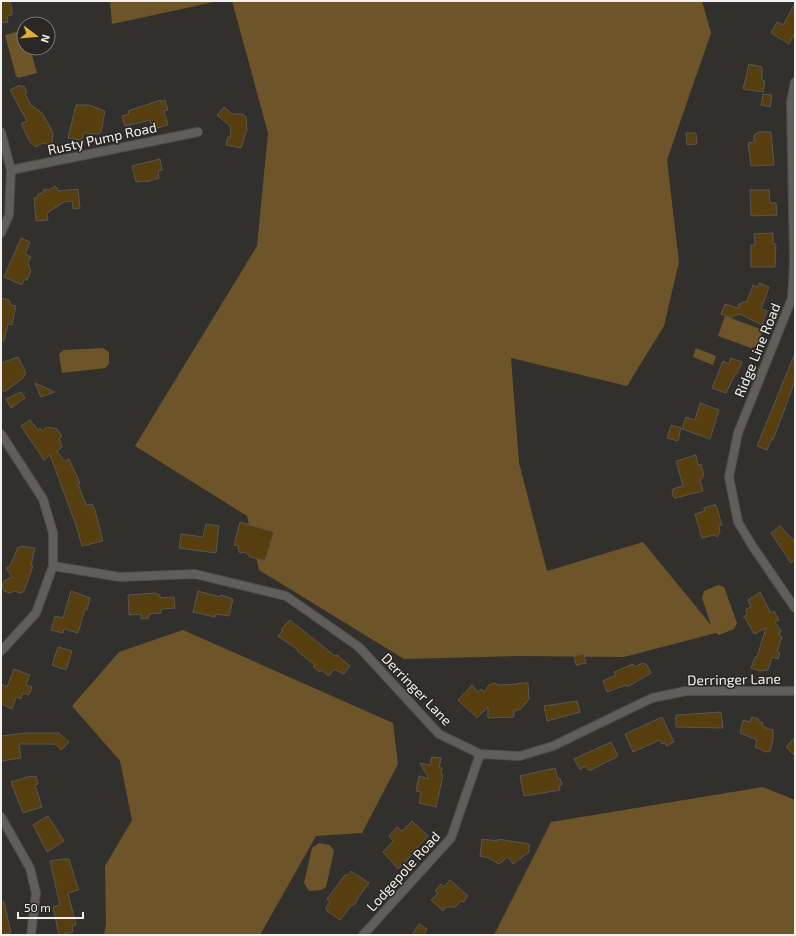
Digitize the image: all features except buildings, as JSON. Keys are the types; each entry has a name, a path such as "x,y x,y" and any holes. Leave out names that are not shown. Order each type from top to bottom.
{"street":[{"name":"Ridge Line Road","path":"795,82 791,102 794,264 792,298 738,433 729,477 738,522 753,547 795,608"},
{"path":"1,132 11,170 9,215 1,233"},
{"name":"Rusty Pump Road","path":"11,170 198,132"},
{"path":"1,434 43,499 53,533 53,566 36,613 1,652"},
{"name":"Derringer Lane","path":"53,566 120,577 195,574 286,596 359,647 439,734 480,754 520,756 553,746 652,698 686,691 795,691"},
{"name":"Lodgepole Road","path":"363,935 451,838 480,754"},
{"path":"1,817 30,868 36,893 31,935"}],"shaded area":[{"path":"110,1 219,1 112,24"},
{"path":"232,1 702,1 711,33 667,160 679,262 664,326 627,386 511,358 519,463 547,571 643,542 711,625 702,598 704,591 718,585 724,587 737,623 734,629 719,635 716,633 624,657 515,656 404,659 259,570 247,516 135,446 257,246 268,133"},
{"path":"16,32 16,56 32,56 37,73 18,78 16,76 5,35"},
{"path":"725,316 763,330 757,346 751,348 718,336"},
{"path":"103,348 109,352 109,364 105,368 62,373 59,354 64,350"},
{"path":"696,348 716,356 713,365 693,357"},
{"path":"183,630 393,723 398,764 362,833 316,836 260,935 104,935 106,924 105,866 132,820 120,761 72,706 119,652"},
{"path":"763,787 795,800 795,935 494,935 551,822"},
{"path":"319,843 330,845 334,851 326,887 321,890 309,891 304,883 312,848"}]}
